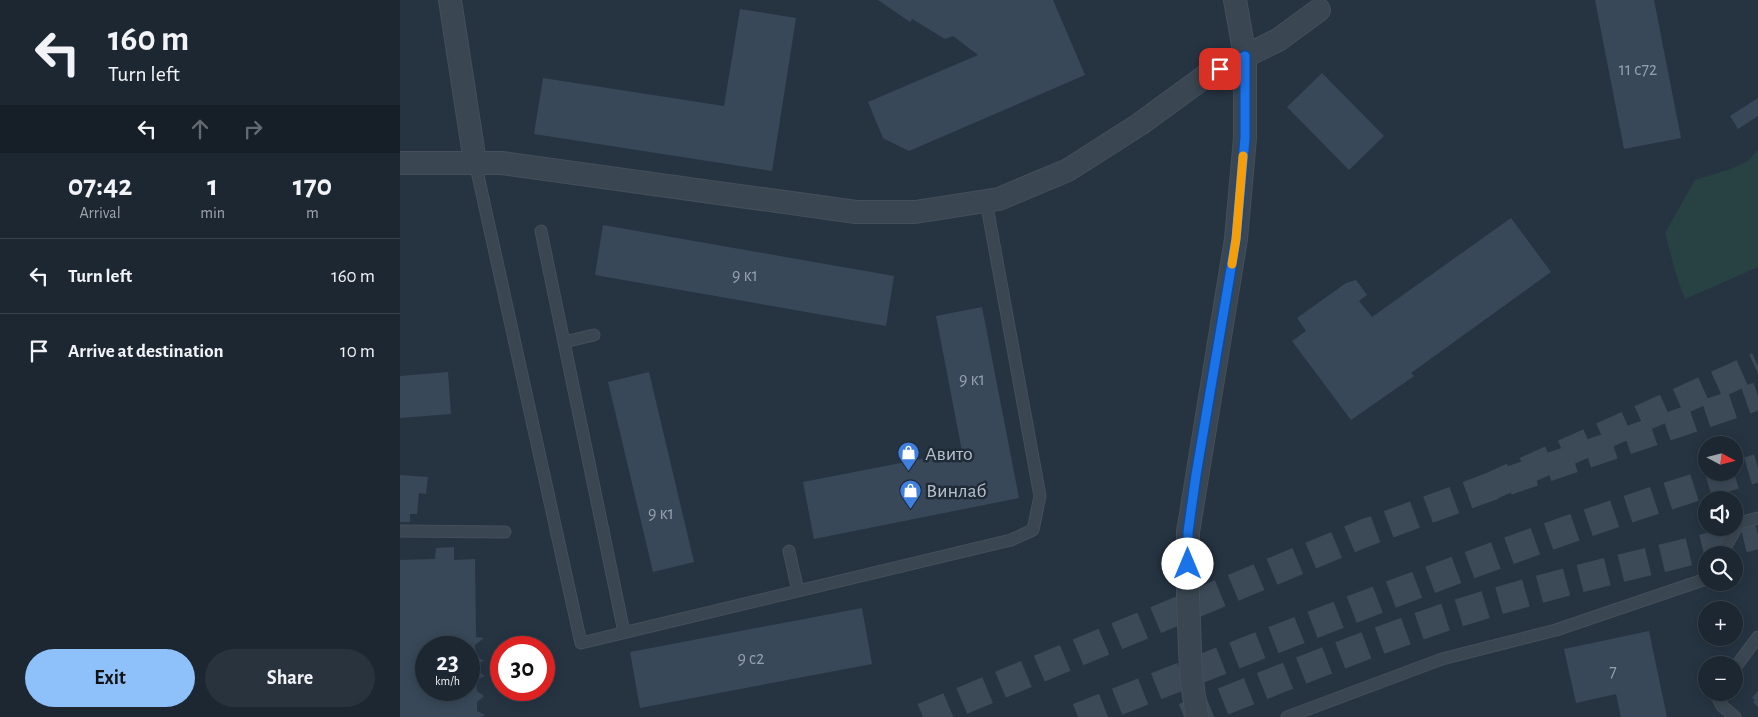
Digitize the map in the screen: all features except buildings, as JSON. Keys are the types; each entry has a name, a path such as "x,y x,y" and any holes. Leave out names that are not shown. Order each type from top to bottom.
{"street":[{"path":"450,0 475,162"},
{"path":"1197,717 1191,676 1188,532 1236,239 1245,138 1245,56 1235,0"},
{"path":"400,163 502,163 856,212 915,212 999,199 1068,170 1140,124 1207,75 1278,40 1319,10"}],"lane":[{"path":"475,162 581,643 1011,540 1033,530 1040,496 986,201"},
{"path":"541,231 624,632"},
{"path":"564,342 594,335"},
{"path":"1726,546 1739,523 1758,518"},
{"path":"400,531 505,532"},
{"path":"789,550 798,591"},
{"path":"1287,717 1442,659 1556,630 1698,581"},
{"path":"1743,657 1758,636"},
{"path":"1720,701 1722,706 1734,717"}],"green space":[{"path":"1758,150 1758,267 1685,299 1665,233 1695,180 1731,169 1748,161"}],"tunnel":[{"path":"1487,488 1758,366"},
{"path":"923,717 1365,533 1487,488 1758,396"},
{"path":"1078,717 1415,585 1671,495 1758,468"},
{"path":"1184,717 1410,629 1443,618 1560,584 1758,535"}],"slow traffic":[{"path":"1232,264 1243,156"}],"place":[{"name":"Авито","path":"909,472"},
{"name":"Винлаб","path":"910,509"}],"route":[{"path":"1188,564 1188,532 1196,475 1236,239 1245,138 1245,56 1220,69"}]}
